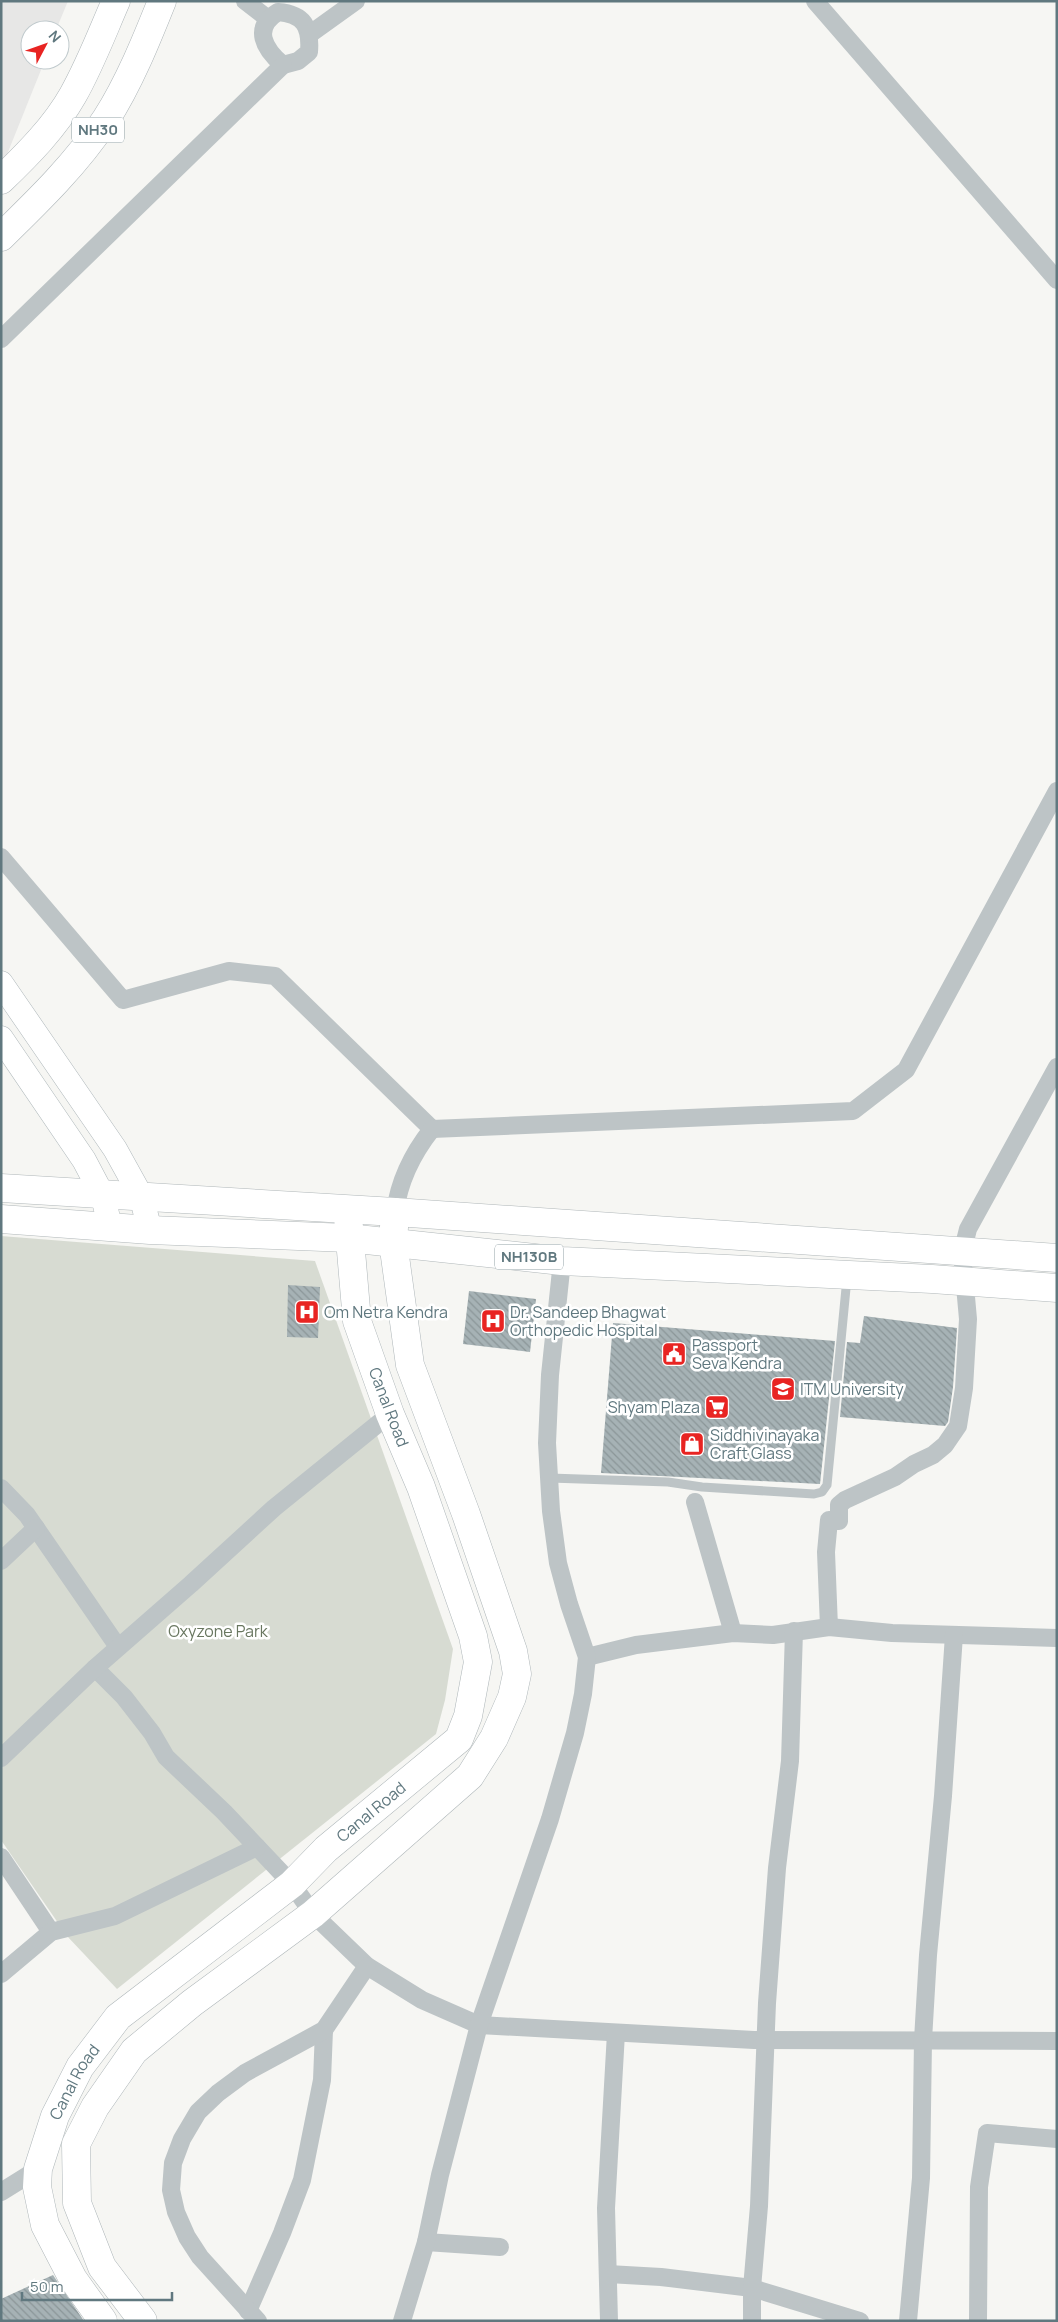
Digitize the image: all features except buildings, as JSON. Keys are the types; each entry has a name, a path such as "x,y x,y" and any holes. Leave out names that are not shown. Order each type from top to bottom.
{"main road":[{"name":"NH30","path":"1,180 48,129 72,97 116,1"},
{"name":"NH30","path":"1,237 50,188 85,148 106,118 127,81 162,1"},
{"name":"NH130B","path":"1,1188 103,1196 140,1196 396,1212 962,1253 1057,1258"},
{"name":"Canal Road","path":"103,2321 73,2279 45,2225 37,2187 38,2169 55,2116 80,2067 118,2016 292,1884 326,1850 459,1740 468,1716 478,1662 473,1636 421,1487 390,1414 357,1321 348,1238 347,1209"},
{"name":"Canal Road","path":"143,2321 102,2267 77,2203 76,2144 95,2107 134,2051 192,2003 313,1914 470,1776 494,1738 512,1697 517,1674 513,1652 410,1364 393,1242 396,1212"},
{"name":"NH130B","path":"1,1219 150,1230 348,1238 562,1261 965,1281 1057,1288"}],"street":[{"path":"245,1 267,18"},
{"path":"310,34 356,1"},
{"path":"815,1 1057,280"},
{"path":"1,339 283,65 298,61 309,52 310,34 300,18 290,12 278,12 267,18 262,33 269,53 283,65"},
{"path":"1,857 122,1000 229,971 275,976 432,1129 854,1111 906,1070 1057,791"},
{"path":"1,983 115,1149 140,1196 150,1230"},
{"path":"1,1038 84,1160 103,1196 110,1227"},
{"path":"829,1628 826,1580 829,1520 839,1521 839,1505 845,1500 895,1477 933,1454 945,1445 958,1426 964,1388 968,1319 962,1253 968,1229 1057,1068"},
{"path":"396,1212 398,1191 416,1150 432,1129"},
{"path":"402,2321 426,2242 440,2175 479,2025 522,1903 573,1742 583,1694 587,1657 568,1604 558,1563 551,1511 547,1443 562,1261"},
{"path":"1,1758 94,1668 274,1508 390,1414"},
{"path":"1,1488 27,1515 118,1648"},
{"path":"696,1502 733,1633"},
{"path":"1,1560 36,1528"},
{"path":"587,1657 636,1645 733,1633 773,1635 829,1628 892,1633 1057,1638"},
{"path":"752,2321 752,2288 759,2206 767,2040 767,2003 777,1868 790,1761 794,1631"},
{"path":"908,2321 922,2178 923,2040 928,1955 943,1796 954,1635"},
{"path":"94,1668 124,1697 152,1732 166,1757 224,1812 292,1884 313,1914 367,1966 422,2000 479,2025 767,2040 1057,2041"},
{"path":"1,1974 51,1932 115,1916 175,1889 257,1847"},
{"path":"1,1857 51,1932"},
{"path":"324,2030 322,2080 302,2180 253,2316 200,2257 186,2237 176,2212 171,2190 173,2163 182,2139 198,2112 218,2093 265,2062 324,2030 367,1966"},
{"path":"609,2321 606,2208 616,2033"},
{"path":"978,2321 979,2187 987,2133 1057,2140"},
{"path":"1,2192 38,2169"},
{"path":"426,2242 500,2247"},
{"path":"608,2274 661,2277 752,2288 860,2321"}],"lane":[{"path":"550,1478 668,1482 702,1487 814,1494 822,1492 827,1484 848,1275"}],"shaded area":[{"path":"1,1 68,1 60,20 20,20 20,70 41,70 6,157 1,162"}],"green space":[{"name":"Oxyzone Park","path":"1,1236 315,1261 453,1649 445,1700 436,1734 117,1989 67,1936 1,1840"}],"place":[{"name":"Om Netra Kendra","path":"307,1312"},
{"name":"Dr. Sandeep Bhagwat Orthopedic Hospital","path":"493,1321"},
{"name":"Passport Seva Kendra","path":"674,1354"},
{"name":"ITM University","path":"783,1389"},
{"name":"Shyam Plaza","path":"717,1407"},
{"name":"Siddhivinayaka Craft Glass","path":"692,1444"}]}
